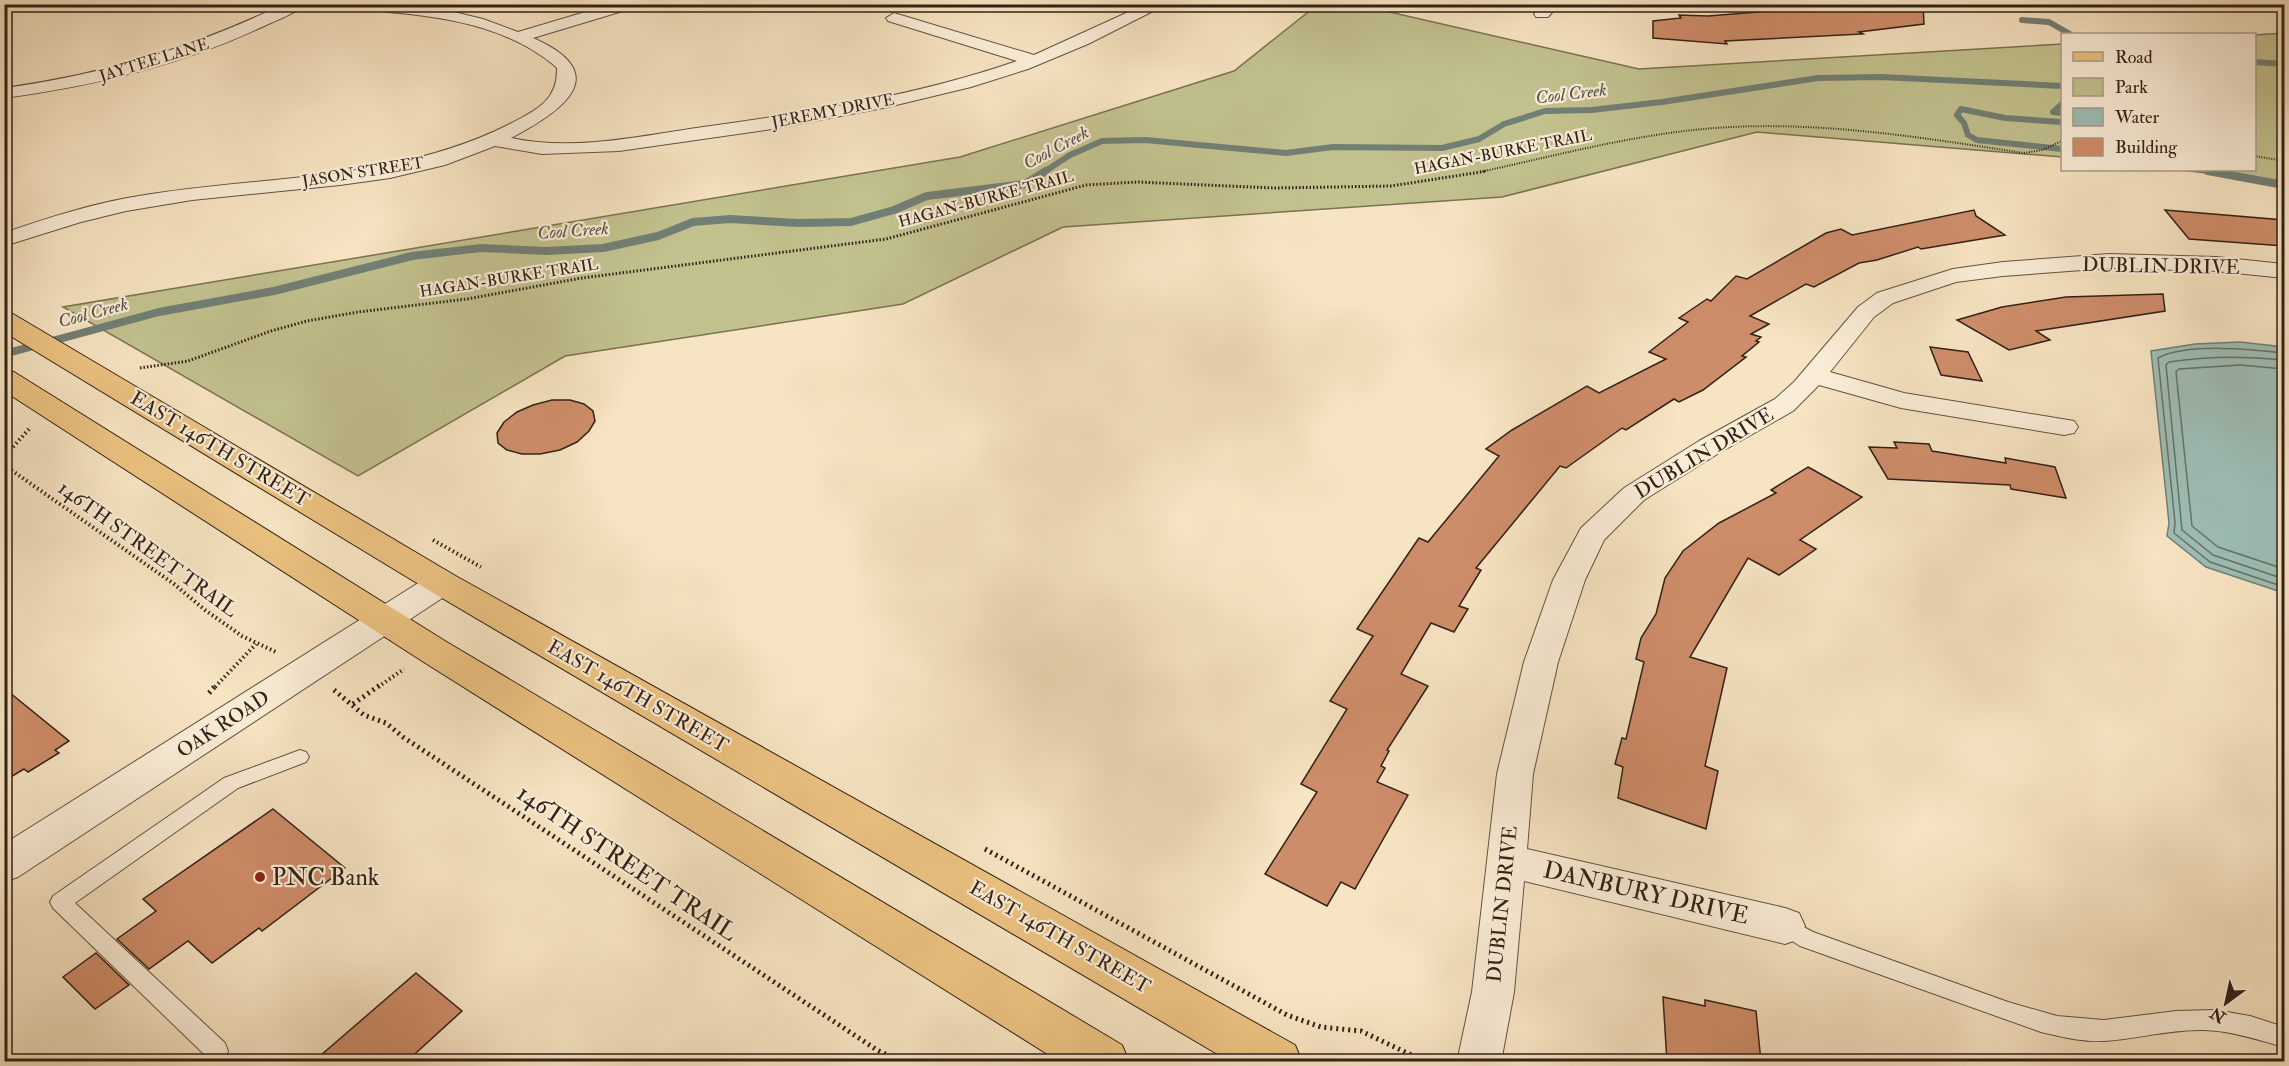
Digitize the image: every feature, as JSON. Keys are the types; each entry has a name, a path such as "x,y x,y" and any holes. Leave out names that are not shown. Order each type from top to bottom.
{"main road":[{"name":"EAST 146TH STREET","path":"11,324 442,583 1278,1062"},
{"path":"19,397 386,619 432,650 1104,1062"}],"street":[{"name":"JAYTEE LANE","path":"4,93 102,76 167,58 215,41 297,4"},
{"name":"JASON STREET","path":"4,240 68,218 144,200 371,174 431,161 492,140 540,115 556,102 564,90 566,67 555,56 517,37 463,17 438,12 351,4"},
{"path":"517,37 631,4"},
{"name":"JEREMY DRIVE","path":"492,140 540,150 618,145 846,110 964,83 1034,60 1160,4"},
{"path":"894,18 1006,54 1034,60"},
{"name":"DUBLIN DRIVE","path":"1479,1062 1493,992 1515,774 1541,662 1569,580 1592,535 1634,494 1709,447 1784,405 1814,375 1866,312 1885,298 1918,285 1953,276 2002,269 2109,261 2216,264 2284,271"},
{"path":"1814,375 1901,400 2064,427"},
{"name":"OAK ROAD","path":"4,865 442,583"},
{"name":"DANBURY DRIVE","path":"1506,860 1591,882 1785,926"}],"lane":[{"path":"216,1051 60,902 231,783 300,757"},
{"path":"1785,926 1806,939 2004,1010 2059,1027 2089,1031 2120,1030 2183,1020 2214,1020 2256,1028 2284,1037"}],"path":[{"name":"HAGAN-BURKE TRAIL","path":"136,369 188,362 271,331 358,312 466,299 582,278 798,252 886,238 1086,185 1137,182 1284,189 1391,186 1467,175 1633,138 1704,129 1837,128 2024,153 2042,150 2061,142"},
{"path":"2256,156 2284,161"},
{"path":"4,457 31,427 19,397"},
{"name":"146TH STREET TRAIL","path":"4,465 174,584 205,610 242,636 276,652"},
{"name":"146TH STREET TRAIL","path":"335,691 364,715 386,723 403,737 810,1006 877,1050 902,1062"},
{"path":"975,843 1287,1015 1321,1027 1361,1030 1426,1062"}],"green space":[{"path":"1317,5 1359,5 1639,69 2061,44 2061,157 1757,132 1502,197 1063,227 903,304 565,356 358,476 63,307 960,157 1234,71"},
{"path":"2284,33 2284,182 2190,171 2256,171 2256,35"}],"water":[{"path":"2240,342 2284,347 2284,593 2206,567 2167,536 2169,523 2151,351 2195,344"}],"building":[{"path":"1856,4 1923,4 1924,24 1859,32 1863,34 1725,41 1727,44 1653,38 1653,21 1681,18 1679,15 1708,16"},
{"path":"1974,210 1976,216 2005,235 1921,249 1918,247 1877,260 1859,263 1814,287 1806,284 1750,316 1769,324 1751,334 1761,337 1756,341 1759,342 1742,356 1746,357 1703,390 1679,402 1674,399 1626,430 1622,428 1566,468 1560,466 1476,568 1481,570 1459,606 1468,609 1454,632 1431,623 1401,674 1428,686 1387,750 1389,751 1381,766 1385,768 1377,782 1408,795 1355,889 1341,882 1327,906 1265,874 1317,792 1301,784 1347,709 1330,701 1373,636 1357,629 1419,538 1428,542 1499,456 1486,449 1512,430 1587,386 1599,393 1666,359 1649,352 1688,322 1679,318 1707,299 1711,301 1736,276 1747,279 1826,233 1841,229 1852,235"},
{"path":"2165,210 2284,220 2284,246 2189,239"},
{"path":"2163,294 2165,311 2036,331 2050,340 2009,350 1957,320 2002,307 2066,297"},
{"path":"1930,347 1968,352 1982,381 1941,375"},
{"path":"552,400 570,400 584,404 593,411 595,421 589,431 577,442 560,450 540,454 522,454 507,450 498,443 497,433 504,422 517,412"},
{"path":"1894,442 1929,444 1932,451 2006,463 2005,458 2055,467 2066,498 2011,489 2010,485 1888,479 1869,447 1897,448"},
{"path":"1808,467 1862,497 1800,540 1816,549 1779,575 1748,558 1690,657 1727,668 1705,766 1718,771 1706,829 1618,798 1623,767 1615,764 1622,738 1626,739 1644,662 1636,659 1641,638 1656,614 1665,578 1683,551 1719,523 1776,493 1771,490"},
{"path":"4,688 69,741 55,750 59,753 28,772 24,769 4,781"},
{"path":"273,809 345,868 262,931 259,928 212,963 188,941 149,969 117,939 156,911 143,899"},
{"path":"96,953 129,985 95,1009 63,977"},
{"path":"416,973 462,1011 406,1062 313,1062"},
{"path":"1663,997 1705,1006 1705,1000 1756,1011 1761,1062 1667,1062"}],"waterway":[{"name":"Cool Creek","path":"2022,20 2049,22 2068,33"},
{"name":"Cool Creek","path":"2256,62 2284,64"},
{"name":"Cool Creek","path":"1044,172 1070,155 1102,141 1145,140 1286,153 1333,147 1442,148 1479,139 1504,124 1545,111 1591,110 1662,102 1818,78 1881,77 2061,86"},
{"path":"2061,105 2053,112 2061,113"},
{"path":"2061,122 2005,118 1961,109 1957,115 1964,123 1968,135 1977,140 2061,149"},
{"name":"Cool Creek","path":"4,354 159,312 274,291 412,256 481,248 546,251 603,248 658,236 693,222 730,219 798,223 851,222 894,210 927,196 1025,184 1046,171"},
{"path":"2208,171 2284,185"},
{"path":"2210,171 2216,172"}],"place":[{"name":"PNC Bank","path":"260,877"}]}
